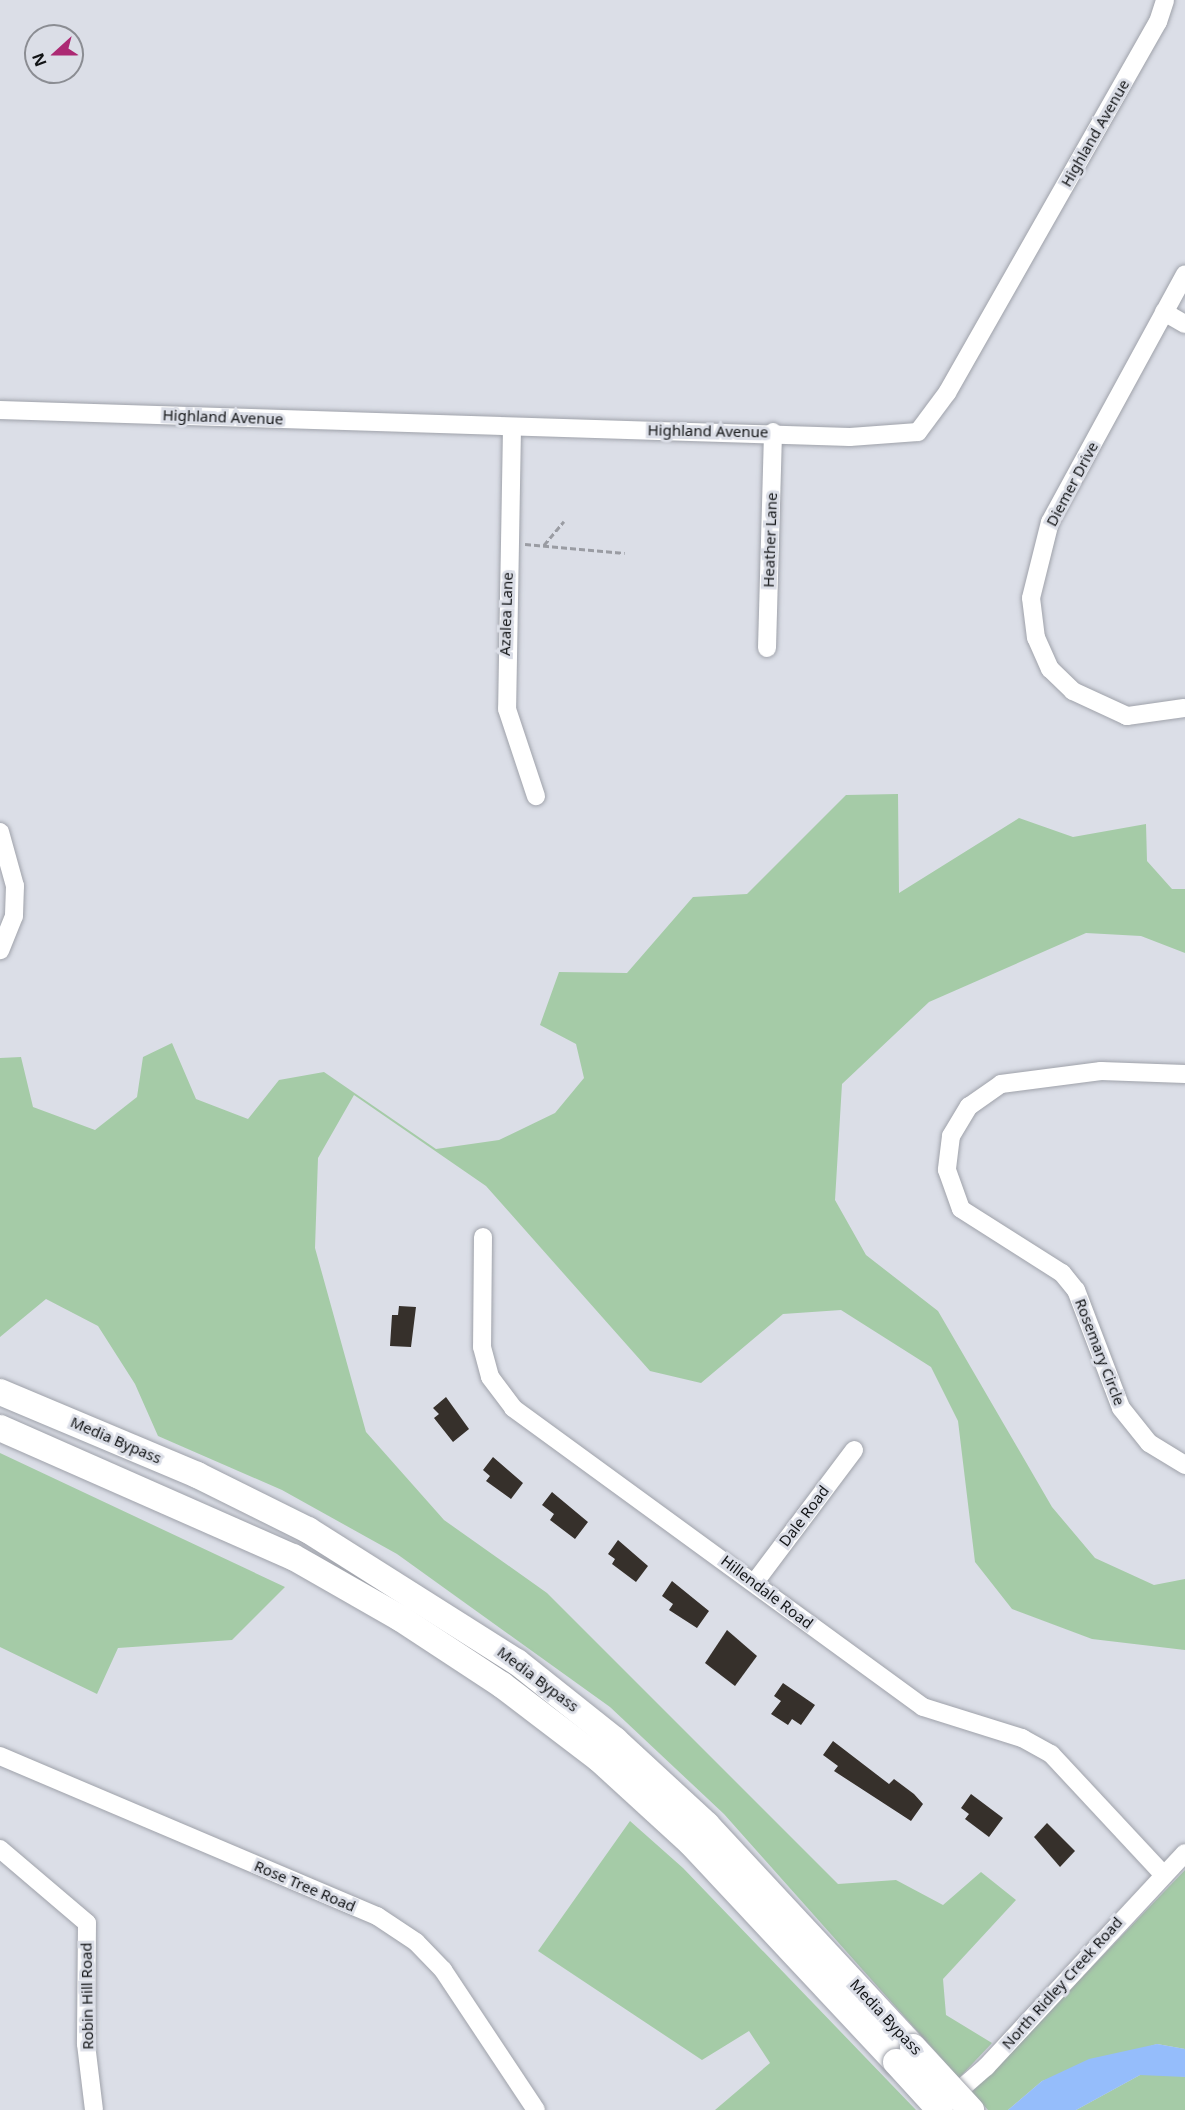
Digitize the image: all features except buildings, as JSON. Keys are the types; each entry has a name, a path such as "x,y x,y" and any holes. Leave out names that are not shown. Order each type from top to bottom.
{"highway":[{"name":"Media Bypass","path":"0,1392 197,1475 308,1530 501,1650 615,1740 707,1825 905,2054 939,2110"},
{"name":"Media Bypass","path":"0,1428 293,1557 400,1618 502,1685 599,1759 691,1843 905,2054 971,2110"}],"street":[{"name":"Highland Avenue","path":"0,410 512,428 773,432 850,436 918,432 947,393 1158,22 1165,0"},
{"name":"Diemer Drive","path":"1184,708 1151,717 1127,716 1072,691 1050,669 1036,638 1031,598 1050,522 1185,274"},
{"path":"1164,312 1185,324"},
{"name":"Azalea Lane","path":"512,428 507,709 536,796"},
{"name":"Heather Lane","path":"766,648 773,432"},
{"path":"0,832 15,886 14,916 0,950"},
{"name":"Rosemary Circle","path":"1185,1074 1101,1071 1001,1084 969,1106 951,1136 947,1170 961,1209 1062,1273 1076,1290 1121,1408 1149,1443 1185,1466"},
{"name":"Hillendale Road","path":"483,1237 482,1347 490,1377 513,1408 755,1582 923,1707 1022,1738 1051,1754 1161,1872"},
{"name":"Dale Road","path":"755,1582 854,1450"},
{"name":"Rose Tree Road","path":"0,1756 377,1916 416,1942 442,1970 536,2110"},
{"name":"Robin Hill Road","path":"0,1849 87,1923 86,2044 94,2110"},
{"name":"North Ridley Creek Road","path":"939,2110 986,2067 1161,1872 1185,1853"}],"path":[{"path":"544,545 564,521"},
{"path":"509,542 625,553"}],"green space":[{"path":"898,794 899,893 1019,818 1073,837 1146,824 1147,861 1172,889 1185,889 1185,953 1141,936 1086,933 929,1002 842,1084 835,1200 866,1255 938,1311 1052,1507 1095,1558 1154,1585 1185,1579 1185,1650 1092,1639 1012,1609 975,1562 958,1421 931,1367 841,1310 783,1314 701,1383 650,1371 486,1186 354,1095 318,1158 315,1248 366,1432 444,1520 547,1593 838,1884 896,1880 943,1905 981,1872 1016,1900 943,1979 946,2015 992,2043 959,2078 724,1814 610,1707 397,1554 282,1490 158,1436 135,1384 98,1326 46,1299 0,1337 0,1058 21,1057 33,1107 95,1130 137,1097 143,1057 172,1043 196,1099 248,1119 279,1080 324,1072 436,1149 499,1140 555,1113 584,1078 576,1044 540,1025 559,972 627,973 693,897 747,894 846,795"},
{"path":"0,1453 285,1587 232,1640 118,1648 97,1694 0,1647"},
{"path":"630,1821 683,1868 916,2110 715,2110 770,2063 749,2031 702,2060 538,1951"},
{"path":"1185,1870 1185,2049 1157,2044 1042,2081 1008,2110 988,2110 972,2092"},
{"path":"1165,2073 1185,2077 1185,2110 1076,2110 1140,2075"}],"water":[{"path":"1157,2044 1185,2049 1185,2077 1140,2075 1076,2110 1008,2110 1042,2081 1089,2059"}]}
